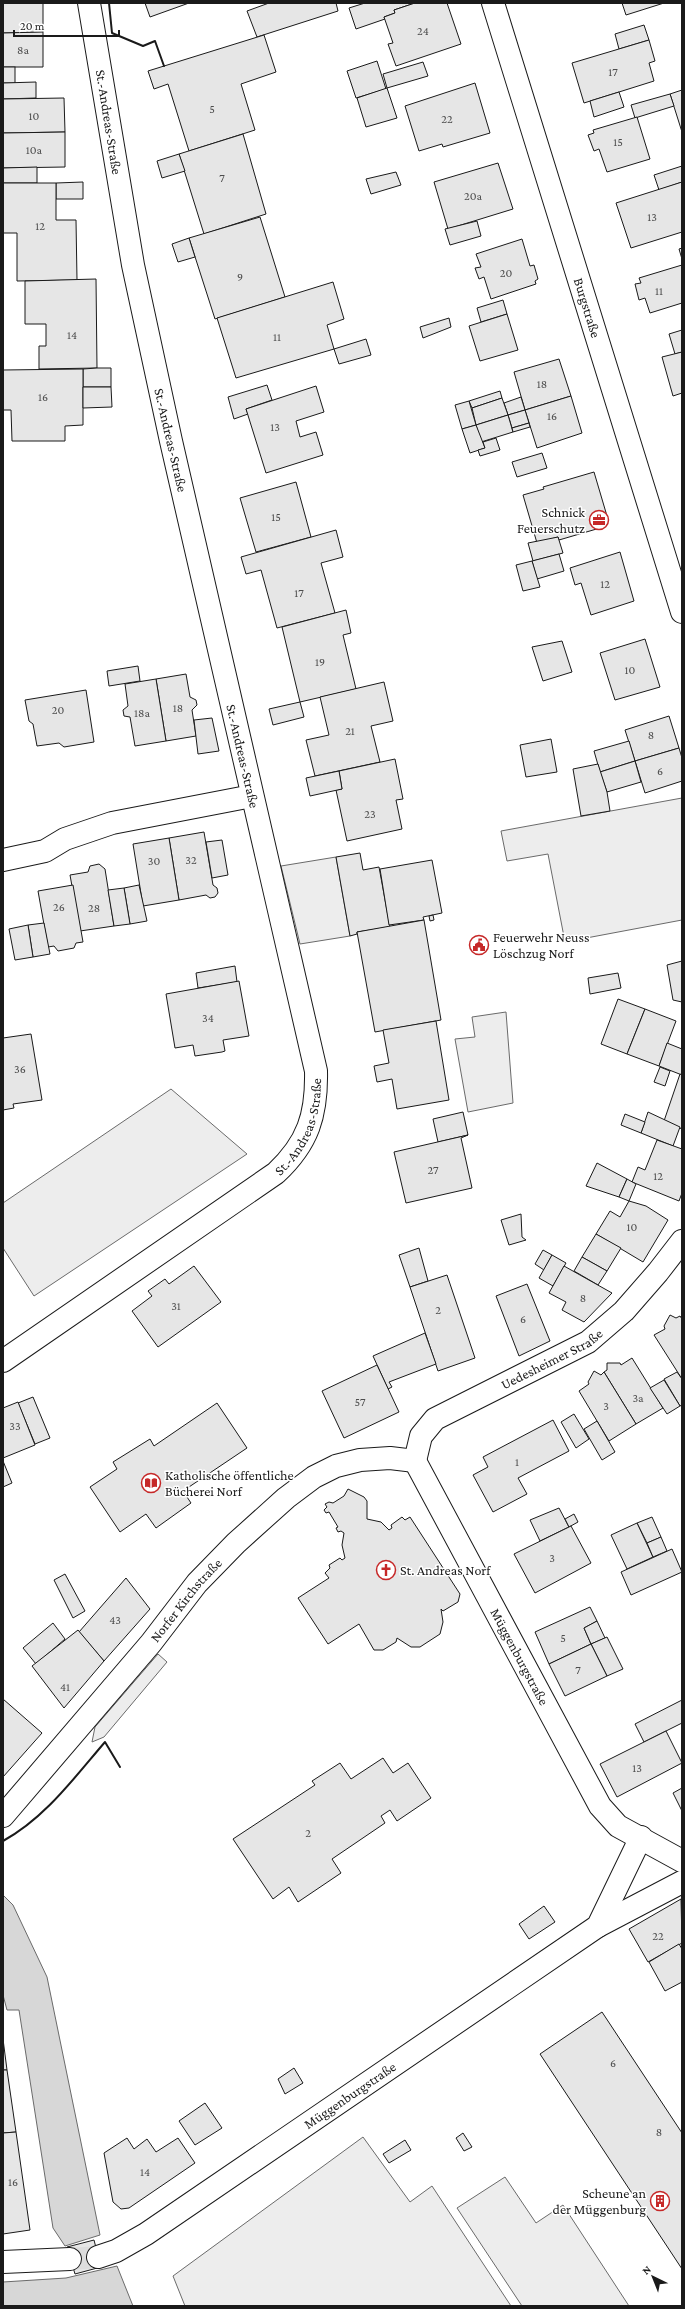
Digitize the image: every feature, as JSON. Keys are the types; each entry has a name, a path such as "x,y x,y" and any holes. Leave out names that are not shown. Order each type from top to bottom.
{"street":[{"name":"St.-Andreas-Straße","path":"3,1361 276,1173 290,1160 308,1132 316,1095 316,1071 252,796 133,265 89,3"},
{"name":"Burgstraße","path":"493,3 682,612"},
{"path":"3,860 45,851 65,839 112,823 252,796"},
{"name":"Uedesheimer Straße","path":"415,1461 421,1436 435,1419 588,1342 624,1311 658,1272 682,1241"},
{"name":"Norfer Kirchstraße","path":"3,1816 146,1649 198,1584 236,1543 286,1498 314,1477 336,1466 360,1460 390,1458 415,1461"},
{"name":"Müggenburgstraße","path":"415,1461 600,1806 618,1826 641,1837 682,1861"},
{"name":"Müggenburgstraße","path":"598,1926 641,1837"},
{"name":"Müggenburgstraße","path":"98,2257 116,2251 146,2234 598,1926 682,1882"},
{"path":"3,2262 70,2259"}],"shaded area":[{"path":"682,798 682,920 565,942 548,854 507,861 501,831"},
{"path":"336,857 350,936 300,944 281,866"},
{"path":"506,1012 513,1103 468,1112 455,1039 475,1037 472,1017"},
{"path":"171,1089 247,1154 34,1296 3,1248 3,1203"},
{"path":"158,1654 167,1662 104,1737 92,1742 95,1727"},
{"path":"3,1895 13,1905 47,1977 100,2235 65,2246 53,2228 19,2010 7,2010 3,1995"},
{"path":"363,2137 410,2202 432,2186 511,2306 185,2306 173,2276"},
{"path":"505,2177 536,2223 563,2205 629,2306 522,2306 457,2208"},
{"path":"117,2266 133,2306 3,2306 3,2282 66,2278"}],"building":[{"path":"3,3 43,3 43,32 3,33"},
{"path":"145,3 189,3 150,17"},
{"path":"269,3 336,3 338,11 257,37 247,11"},
{"path":"365,3 415,3 394,10 395,13 384,17 385,19 356,29 349,8"},
{"path":"415,3 447,3 461,44 396,66 388,44 393,43 384,17 395,13 394,10"},
{"path":"622,3 664,3 626,15"},
{"path":"644,25 649,40 619,49 615,34"},
{"path":"43,32 43,67 3,67 3,33"},
{"path":"264,35 276,72 241,84 255,130 189,151 168,84 154,89 148,71"},
{"path":"649,40 655,61 649,63 654,81 584,103 572,63"},
{"path":"377,61 386,89 356,98 347,71"},
{"path":"423,62 428,76 387,88 383,74"},
{"path":"3,67 15,67 15,83 3,83"},
{"path":"36,82 36,98 3,99 3,83"},
{"path":"475,83 490,133 443,147 442,144 419,151 405,106"},
{"path":"387,88 397,118 366,127 357,98"},
{"path":"682,90 682,132 670,94"},
{"path":"619,92 624,107 594,117 590,101"},
{"path":"670,94 674,106 635,118 631,105"},
{"path":"64,98 65,132 3,133 3,99"},
{"path":"637,117 650,159 607,172 599,149 594,151 588,135 594,133 593,130"},
{"path":"65,132 65,167 3,168 3,133"},
{"path":"243,134 266,214 204,234 179,154"},
{"path":"179,154 185,171 162,178 157,161"},
{"path":"498,163 513,209 448,229 434,182"},
{"path":"682,166 682,182 659,190 654,175"},
{"path":"37,167 37,183 3,183 3,168"},
{"path":"396,172 401,185 371,194 366,179"},
{"path":"83,182 83,199 56,199 56,183"},
{"path":"682,182 682,232 631,248 616,203"},
{"path":"3,183 56,183 56,220 76,220 77,280 17,281 17,233 3,233"},
{"path":"260,217 285,297 215,319 189,238"},
{"path":"477,221 481,236 450,245 445,229"},
{"path":"189,238 195,257 178,262 172,244"},
{"path":"522,239 530,266 534,265 538,279 535,281 536,284 491,299 484,277 479,279 475,268 481,267 476,254"},
{"path":"682,248 682,259 679,249"},
{"path":"682,265 682,303 650,313 645,298 639,300 635,284 641,283 639,278"},
{"path":"96,279 97,368 39,369 39,346 46,346 46,324 25,324 25,281"},
{"path":"333,282 344,319 327,325 334,349 236,378 217,318"},
{"path":"503,300 507,314 481,322 477,308"},
{"path":"507,314 518,350 480,361 469,326"},
{"path":"449,318 451,327 423,338 420,327"},
{"path":"682,330 682,352 675,354 669,334"},
{"path":"366,339 371,355 339,364 334,349"},
{"path":"682,352 682,393 673,396 662,357"},
{"path":"559,359 571,396 525,410 514,372"},
{"path":"111,368 111,387 83,387 83,369"},
{"path":"83,369 83,425 65,426 65,441 12,441 11,410 3,410 3,370"},
{"path":"267,385 272,400 246,409 248,414 234,419 228,397"},
{"path":"316,386 324,412 296,421 300,437 316,432 323,455 266,473 246,409"},
{"path":"83,387 111,387 112,407 83,408"},
{"path":"500,391 502,398 472,408 469,401"},
{"path":"571,396 582,433 537,448 525,410"},
{"path":"521,397 525,410 508,415 504,403"},
{"path":"502,398 508,415 476,425 472,408"},
{"path":"469,401 476,425 462,429 455,405"},
{"path":"525,410 529,423 512,428 508,415"},
{"path":"508,415 513,432 481,442 476,425"},
{"path":"529,423 530,427 513,432 512,428"},
{"path":"476,425 485,448 470,453 462,429"},
{"path":"496,438 500,450 480,456 478,450 485,448 483,442"},
{"path":"542,453 547,468 517,477 512,462"},
{"path":"594,472 607,516 600,528 559,540 558,537 537,543 523,495 544,489 543,487"},
{"path":"296,482 311,537 256,552 240,498"},
{"path":"336,530 343,557 321,563 335,613 277,628 261,570 246,574 241,557"},
{"path":"558,537 563,553 533,561 528,543"},
{"path":"620,552 634,601 591,615 581,583 575,585 570,568"},
{"path":"559,554 564,571 537,579 532,561"},
{"path":"532,561 540,587 523,591 516,565"},
{"path":"346,610 351,633 343,635 356,689 300,702 282,627"},
{"path":"645,639 660,687 615,700 600,653"},
{"path":"562,641 572,672 543,681 532,647"},
{"path":"138,666 140,681 109,686 107,671"},
{"path":"186,674 190,697 196,700 197,705 192,710 196,736 166,741 156,679"},
{"path":"156,679 166,741 135,746 130,717 124,716 123,710 128,706 125,684"},
{"path":"384,682 393,721 371,726 380,762 315,776 306,740 329,735 320,697"},
{"path":"86,690 94,742 64,747 59,743 37,746 33,724 29,721 25,700"},
{"path":"300,702 304,717 273,725 269,709"},
{"path":"669,716 679,748 635,761 625,730"},
{"path":"212,718 219,751 198,754 194,720"},
{"path":"551,739 557,772 526,777 520,745"},
{"path":"629,741 635,761 600,772 594,751"},
{"path":"679,748 682,758 682,781 645,793 635,761"},
{"path":"395,759 403,799 396,800 402,829 347,841 336,790 342,789 339,771"},
{"path":"635,761 641,782 607,792 600,772"},
{"path":"598,764 607,792 610,811 581,816 573,769"},
{"path":"339,771 342,789 310,796 306,778"},
{"path":"204,832 213,885 217,888 218,893 215,897 210,898 206,895 179,900 169,838"},
{"path":"169,838 179,900 143,906 133,844"},
{"path":"222,840 228,875 212,878 206,842"},
{"path":"360,853 363,870 379,867 390,927 357,932 357,934 350,936 336,857"},
{"path":"432,860 442,913 423,917 424,920 389,925 380,869"},
{"path":"99,864 105,869 114,926 80,931 70,875 88,872 90,866"},
{"path":"73,885 83,942 76,943 74,948 58,951 54,946 48,947 38,891"},
{"path":"139,885 147,921 130,924 124,888"},
{"path":"124,888 130,924 114,926 108,890"},
{"path":"433,915 434,920 430,921 429,916"},
{"path":"424,920 441,1020 375,1032 357,932"},
{"path":"44,923 50,954 33,957 28,925"},
{"path":"28,925 33,957 15,960 9,929"},
{"path":"682,961 682,1002 673,1000 667,965"},
{"path":"235,966 237,982 198,988 196,973"},
{"path":"618,973 621,988 590,994 588,978"},
{"path":"239,981 249,1036 223,1040 225,1051 222,1052 195,1056 193,1045 175,1048 166,994"},
{"path":"618,999 645,1009 627,1054 601,1044"},
{"path":"645,1009 676,1021 659,1066 627,1054"},
{"path":"436,1021 449,1100 397,1109 392,1079 377,1082 374,1066 389,1063 383,1030"},
{"path":"31,1034 42,1100 13,1104 14,1108 3,1110 3,1038"},
{"path":"667,1043 682,1049 682,1075 659,1066"},
{"path":"660,1067 670,1071 665,1086 654,1082"},
{"path":"680,1074 682,1075 682,1129 664,1121"},
{"path":"463,1112 468,1135 438,1142 433,1119"},
{"path":"648,1112 680,1127 673,1146 641,1133"},
{"path":"625,1114 645,1122 641,1133 621,1125"},
{"path":"468,1135 461,1138 472,1188 406,1203 394,1152"},
{"path":"657,1140 682,1149 682,1193 679,1201 632,1182 638,1167 645,1170"},
{"path":"597,1163 627,1179 619,1197 586,1186"},
{"path":"627,1179 636,1184 629,1201 619,1197"},
{"path":"629,1201 646,1206 668,1220 643,1262 596,1234 610,1211 620,1217"},
{"path":"521,1214 522,1237 526,1240 509,1245 501,1220"},
{"path":"596,1234 621,1248 607,1271 582,1257"},
{"path":"419,1248 428,1281 410,1287 399,1255"},
{"path":"543,1250 552,1255 544,1270 535,1264"},
{"path":"552,1255 566,1263 553,1286 539,1278"},
{"path":"582,1257 607,1271 598,1285 574,1271"},
{"path":"194,1266 221,1302 158,1347 132,1311 152,1296 148,1291 165,1279 169,1284"},
{"path":"564,1266 612,1293 584,1322 562,1310 566,1302 549,1293"},
{"path":"447,1275 475,1358 438,1371 410,1287"},
{"path":"527,1284 550,1341 519,1356 496,1296"},
{"path":"670,1315 676,1318 680,1316 682,1319 682,1379 654,1335 665,1329 664,1326"},
{"path":"425,1333 436,1364 389,1382 392,1387 388,1389 373,1356"},
{"path":"632,1358 663,1408 636,1424 604,1372 607,1370 607,1363 620,1363 621,1365"},
{"path":"377,1365 399,1412 344,1438 322,1391"},
{"path":"594,1371 601,1375 604,1372 636,1424 609,1441 579,1391 589,1384 588,1382"},
{"path":"677,1372 682,1379 682,1405 680,1406 664,1379"},
{"path":"664,1380 680,1406 667,1414 650,1388"},
{"path":"33,1397 50,1438 35,1444 18,1403"},
{"path":"18,1402 35,1445 3,1458 3,1408"},
{"path":"217,1403 247,1448 183,1491 191,1503 156,1528 146,1514 120,1532 90,1487 117,1469 113,1462 150,1439 154,1446"},
{"path":"574,1414 589,1439 576,1448 561,1422"},
{"path":"553,1420 569,1451 518,1478 527,1494 493,1512 473,1475 488,1467 483,1457"},
{"path":"597,1421 615,1452 602,1460 584,1429"},
{"path":"3,1461 12,1483 3,1487"},
{"name":"St. Andreas Norf","path":"348,1489 364,1497 367,1501 367,1519 381,1522 389,1530 392,1528 391,1525 402,1517 405,1520 410,1517 460,1594 458,1602 443,1611 441,1609 443,1622 440,1634 420,1647 411,1647 397,1638 396,1642 383,1650 374,1650 359,1624 328,1644 298,1598 329,1578 325,1573 330,1568 329,1565 340,1558 342,1560 345,1558 342,1545 344,1533 341,1531 338,1532 336,1528 338,1527 329,1512 326,1513 324,1510 327,1507 325,1504 329,1502 333,1503 344,1496"},
{"path":"559,1508 569,1527 540,1541 530,1520"},
{"path":"574,1514 578,1522 569,1527 565,1519"},
{"path":"652,1517 661,1537 647,1543 637,1523"},
{"path":"637,1523 653,1557 627,1569 611,1535"},
{"path":"571,1526 591,1563 535,1593 514,1554"},
{"path":"661,1537 667,1551 653,1557 647,1543"},
{"path":"672,1549 682,1572 631,1595 621,1572"},
{"path":"65,1574 85,1611 73,1618 54,1580"},
{"path":"126,1578 150,1609 104,1661 79,1632"},
{"path":"590,1607 597,1621 584,1628 591,1644 549,1664 535,1632"},
{"path":"597,1621 605,1638 591,1644 584,1628"},
{"path":"53,1623 65,1639 36,1664 23,1648"},
{"path":"78,1630 104,1661 64,1708 32,1666"},
{"path":"607,1637 623,1669 607,1676 591,1644"},
{"path":"591,1644 607,1676 565,1696 549,1664"},
{"path":"3,1699 42,1733 3,1777"},
{"path":"682,1700 682,1723 644,1742 635,1724"},
{"path":"666,1731 682,1763 617,1797 600,1764"},
{"path":"383,1758 393,1773 408,1763 431,1798 397,1821 390,1810 381,1816 385,1823 332,1859 341,1873 298,1902 289,1887 273,1899 233,1839 315,1785 312,1781 340,1763 351,1779"},
{"path":"682,1788 682,1811 673,1793"},
{"path":"681,1899 682,1943 648,1962 629,1929"},
{"path":"544,1906 555,1922 529,1939 519,1924"},
{"path":"679,1944 682,1949 682,1982 665,1991 649,1962"},
{"name":"Scheune an der Müggenburg","path":"602,2012 682,2133 682,2269 540,2054"},
{"path":"3,2039 7,2070 3,2070"},
{"path":"294,2068 303,2083 285,2094 278,2079"},
{"path":"3,2070 7,2070 16,2132 3,2133"},
{"path":"205,2103 222,2128 195,2145 179,2121"},
{"path":"16,2132 30,2230 3,2234 3,2133"},
{"path":"463,2133 472,2147 464,2151 456,2138"},
{"path":"127,2138 134,2149 147,2139 156,2152 178,2138 195,2163 129,2208 121,2209 113,2202 104,2153"},
{"path":"405,2140 411,2150 389,2163 383,2154"},
{"path":"94,2240 101,2267 75,2274 67,2247"}],"tunnel":[{"path":"70,2259 98,2257"}],"wall":[{"path":"109,3 112,33 143,46 155,41 164,66"},
{"path":"3,1841 18,1832 46,1809 105,1742 120,1767"}],"place":[{"name":"Schnick Feuerschutz","path":"599,520"},
{"name":"Feuerwehr Neuss Löschzug Norf","path":"479,945"},
{"name":"Katholische öffentliche Bücherei Norf","path":"151,1483"},
{"name":"St. Andreas Norf","path":"386,1570"},
{"name":"Scheune an der Müggenburg","path":"660,2201"}]}
